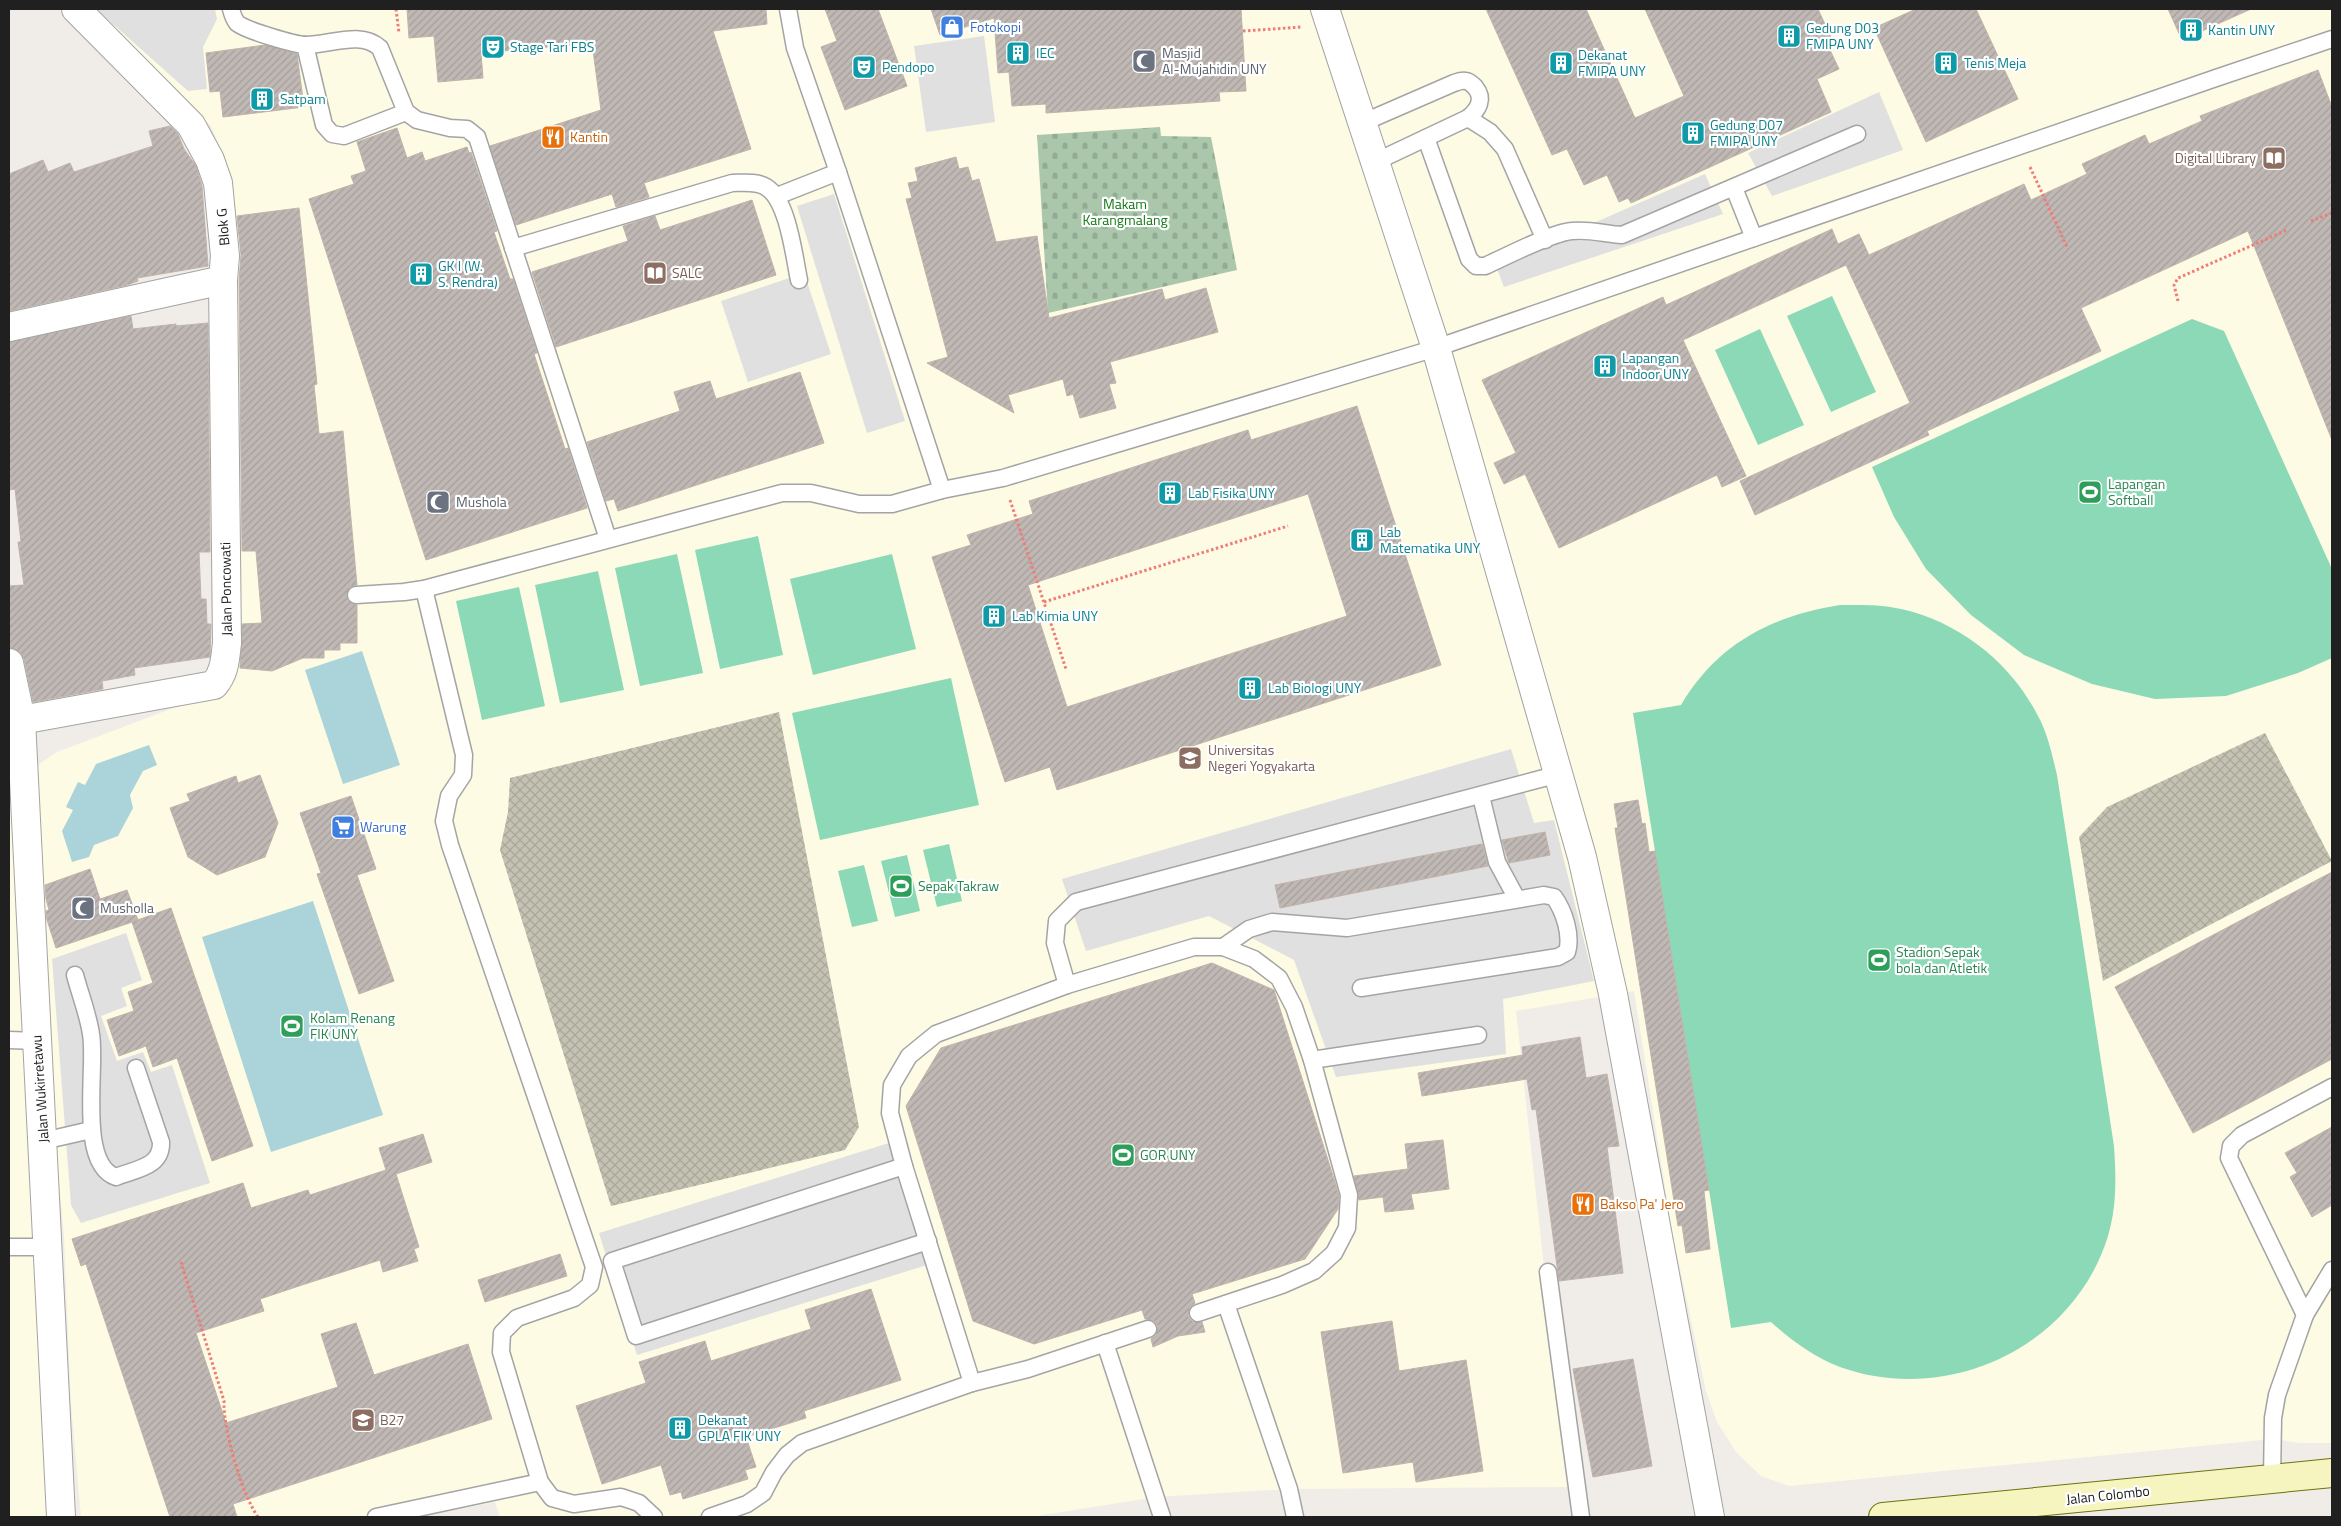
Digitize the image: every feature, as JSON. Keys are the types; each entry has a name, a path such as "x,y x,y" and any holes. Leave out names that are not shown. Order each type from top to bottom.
{"main road":[{"name":"Jalan Colombo","path":"1883,1517 2332,1473"}],"street":[{"name":"Blok G","path":"76,9 191,125 203,146 218,183 225,256 223,280"},
{"path":"1327,15 1436,348 1582,858 1613,994 1710,1517"},
{"path":"9,327 223,280"},
{"name":"Jalan Poncowati","path":"15,719 214,685 221,677 225,668 227,642 223,280"},
{"name":"Jalan Wukirretawu","path":"9,662 15,719 37,1041 61,1517"}],"lane":[{"path":"231,9 236,22 246,30 304,45 362,39 372,40 380,48 406,112 418,120 450,128 467,129 477,137 608,539"},
{"path":"788,9 794,48 838,172 942,490"},
{"path":"356,594 404,592 424,588 782,493 811,493 859,504 892,504 942,490 1003,478 1501,327 2332,39"},
{"path":"304,45 324,125 332,134 344,136 406,112"},
{"path":"1362,123 1454,83 1466,81 1474,85 1481,101 1476,111 1468,118 1375,162"},
{"path":"1468,118 1490,132 1505,149 1545,240"},
{"path":"1426,138 1469,259 1476,266 1485,266 1569,231 1591,230 1606,234 1622,234 1734,188 1857,134"},
{"path":"776,196 838,172"},
{"path":"513,248 732,183 750,183 766,186 776,196 786,219 800,280"},
{"path":"1734,188 1754,238"},
{"path":"424,588 464,755 463,775 449,796 444,821 450,846 594,1267 590,1285 574,1298 517,1318 502,1333 501,1352 540,1482 552,1498 574,1504 621,1497 639,1503 654,1517"},
{"path":"1067,985 1055,944 1057,921 1076,902 1558,774"},
{"path":"1481,796 1497,862 1517,899"},
{"path":"1223,947 1249,929 1272,922 1346,928 1544,895 1554,897 1561,906 1570,943 1567,952 1558,957 1360,988"},
{"path":"972,1383 904,1166 890,1113 892,1085 908,1056 936,1034 1067,985 1194,947 1223,947 1254,959 1279,978 1294,1007 1312,1060 1349,1195 1347,1228 1334,1253 1314,1270 1282,1285 1198,1313"},
{"path":"75,975 91,1035 91,1130 101,1165 107,1174 116,1177 155,1162 162,1153 161,1142 136,1068"},
{"path":"1312,1060 1478,1036"},
{"path":"9,1040 37,1041"},
{"path":"2306,1315 2229,1158 2231,1146 2242,1135 2332,1087"},
{"path":"43,1141 91,1130"},
{"path":"904,1166 612,1261 636,1336 928,1241"},
{"path":"9,1247 48,1247"},
{"path":"2272,1479 2273,1418 2277,1395 2306,1315 2332,1270"},
{"path":"1548,1272 1580,1517"},
{"path":"1226,1304 1289,1489 1295,1517"},
{"path":"710,1517 749,1511 787,1455 802,1443 972,1383 1028,1369 1148,1329"},
{"path":"1105,1343 1162,1517"},
{"path":"376,1517 540,1482"}],"path":[{"path":"1243,31 1312,27 1327,15"},
{"path":"2020,146 2068,250"},
{"path":"2310,221 2332,213"},
{"path":"2178,301 2174,285 2178,278 2287,230"},
{"path":"1003,478 1066,669"},
{"path":"1044,602 1288,526"},
{"path":"181,1262 224,1401 224,1417 249,1505 258,1517"}],"shaded area":[{"name":"Universitas Negeri Yogyakarta","path":"88,9 2332,9 2332,1443 2300,1443 2273,1439 1789,1486 1761,1476 1736,1452 1717,1422 1706,1391 1671,1226 1634,991 1516,1011 1568,1487 1289,1489 1156,1497 1031,1517 500,1517 495,1502 416,1517 81,1517 71,1405 64,1237 55,1139 35,782 39,764 57,752 226,688 236,680 241,621 241,413 219,146 211,126"},
{"path":"96,9 215,9 217,19 203,47 207,89 188,91"},
{"path":"984,36 995,122 926,132 914,46"},
{"path":"1879,92 1903,150 1772,196 1748,153"},
{"path":"1705,174 1723,214 1504,287 1496,266"},
{"path":"834,194 905,421 867,433 797,206"},
{"path":"804,273 831,354 748,382 721,301"},
{"path":"779,712 859,1127 845,1150 611,1206 500,850 508,812 510,778"},
{"path":"9,727 54,1517 9,1517"},
{"path":"2265,733 2332,861 2103,981 2079,837 2107,807"},
{"path":"1511,749 1534,823 1554,820 1594,981 1503,999 1506,1054 1336,1077 1294,960 1209,916 1086,951 1062,879"},
{"path":"126,933 142,980 121,988 127,1006 101,1016 117,1061 143,1052 151,1072 172,1065 210,1183 81,1223 71,1205 52,959"},
{"path":"889,1143 927,1265 637,1355 599,1233"}],"green space":[{"name":"Makam Karangmalang","path":"1160,127 1161,136 1211,137 1237,270 1048,313 1037,135"},
{"path":"1832,296 1876,392 1831,412 1787,316"},
{"name":"Lapangan Softball","path":"2192,319 2224,331 2332,569 2332,658 2298,673 2226,696 2155,699 2092,684 2024,655 1971,615 1926,569 1894,517 1872,467"},
{"path":"1760,329 1804,425 1758,445 1715,350"},
{"path":"758,536 783,655 720,669 695,550"},
{"path":"677,554 703,673 640,686 615,568"},
{"path":"892,554 916,649 813,675 790,579"},
{"path":"598,571 624,690 560,703 535,585"},
{"path":"519,587 545,706 482,720 456,601"},
{"name":"Stadion Sepak bola dan Atletik","path":"1840,605 1893,607 1923,615 1944,624 1982,648 1998,662 2014,679 2038,716 2047,737 2057,775 2114,1146 2114,1202 2108,1236 2091,1275 2067,1309 2037,1337 2002,1358 1963,1372 1923,1379 1881,1377 1840,1367 1803,1348 1771,1322 1731,1328 1633,713 1681,705 1711,665 1729,649 1769,625 1815,610"},
{"path":"951,678 979,805 820,840 792,713"},
{"name":"Sepak Takraw","path":"949,844 962,901 937,907 923,850"},
{"name":"Sepak Takraw","path":"907,855 920,911 895,917 881,861"},
{"path":"864,865 878,921 852,927 838,871"}],"water":[{"path":"362,651 400,765 343,784 305,670"},
{"path":"149,745 157,765 143,771 130,795 133,808 118,836 94,845 89,857 72,862 62,831 73,810 66,807 78,782 85,785 96,764"},
{"name":"Kolam Renang FIK UNY","path":"313,901 383,1115 271,1152 202,937"}],"building":[{"path":"407,9 766,9 767,24 713,31 751,149 644,183 649,197 616,207 612,194 516,225 490,146 601,110 592,43 481,53 483,78 438,82 434,36 409,38"},
{"name":"Pendopo","path":"825,9 878,9 907,86 845,110 821,47 837,41"},
{"name":"Masjid Al-Mujahidin UNY","path":"931,9 1241,9 1246,91 1219,92 1220,101 1046,113 1046,104 1012,106 1009,72 998,73 994,18 940,35"},
{"path":"1486,9 1586,9 1635,118 1684,96 1645,9 1818,9 1835,46 1829,48 1839,69 1817,79 1831,112 1631,203 1628,198 1619,202 1607,175 1584,185 1567,149 1552,155"},
{"name":"Tenis Meja","path":"1916,9 1976,9 2018,99 1926,142 1874,28"},
{"name":"Kantin UNY","path":"2168,9 2251,9 2182,40"},
{"path":"265,45 297,54 304,107 223,117 220,91 210,92 206,53"},
{"name":"Lapangan Indoor UNY","path":"2318,70 2332,107 2332,440 2248,231 2081,308 2101,351 1927,431 1929,435 1755,515 1740,481 1910,403 1846,265 1683,340 1746,476 1722,487 1717,475 1559,548 1525,474 1504,484 1494,463 1516,453 1482,380 1663,297 1666,305 1832,229 1838,244 1859,234 1869,255 2024,184 2031,200 2087,174 2082,164 2145,135 2149,144 2202,121 2200,116"},
{"path":"170,126 178,134 184,149 196,166 202,186 208,266 137,278 138,281 127,285 9,311 9,174 43,160 48,172 70,163 74,172 153,146 149,131"},
{"name":"GK I (W. S. Rendra)","path":"397,128 407,158 422,152 425,161 467,147 469,153 471,152 497,231 494,232 510,279 513,279 537,353 534,354 565,449 568,448 587,508 426,560 309,199 354,184 351,176 366,171 357,142"},
{"path":"956,157 959,169 968,167 972,181 979,179 996,242 1037,236 1049,318 1162,289 1165,300 1206,288 1218,332 1110,362 1116,383 1109,384 1116,408 1080,418 1073,394 1067,396 1063,379 1008,395 1014,413 927,363 948,357 906,199 912,198 908,183 918,181 915,168"},
{"path":"752,200 776,275 556,347 532,272 628,241 623,226 655,216 660,230"},
{"path":"299,208 317,384 314,385 319,434 343,431 357,585 350,587 346,595 348,601 357,605 357,643 340,643 340,650 324,650 324,658 303,658 272,671 240,668 242,624 262,623 256,551 242,551 239,281 241,255 237,216"},
{"path":"131,316 133,329 176,324 176,326 208,323 210,552 199,552 201,599 206,599 207,624 211,624 210,657 134,668 135,675 102,681 103,689 33,702 24,659 20,652 9,648 9,586 24,585 18,542 21,542 15,489 9,490 9,342"},
{"path":"800,372 824,443 618,511 614,499 606,501 587,442 680,411 674,392 710,381 716,399"},
{"path":"1357,406 1441,665 1057,790 1050,767 1005,782 932,557 971,545 967,535 1033,514 1029,501 1248,430 1251,440","holes":["1308,494 1347,616 1067,707 1028,585"]},
{"path":"260,775 278,823 265,857 217,875 188,857 170,808 190,801 187,794 236,776 238,783"},
{"path":"351,796 376,869 357,875 394,981 359,994 317,874 321,873 300,813"},
{"path":"1638,800 1642,824 1645,823 1649,852 1655,851 1709,1190 1704,1191 1710,1249 1686,1253 1682,1225 1678,1226 1615,828 1618,828 1614,804"},
{"path":"1545,832 1550,855 1509,863 1502,840"},
{"path":"1482,844 1488,866 1280,908 1275,885"},
{"path":"90,869 100,899 127,890 138,920 56,948 47,920 46,911 49,910 45,885"},
{"path":"2332,872 2332,1059 2193,1133 2115,987"},
{"path":"171,908 253,1146 212,1161 177,1058 153,1067 146,1046 119,1056 107,1020 134,1011 128,992 153,983 132,922"},
{"name":"GOR UNY","path":"1212,963 1274,990 1334,1179 1339,1196 1338,1209 1305,1259 1192,1294 1195,1303 1190,1307 1188,1316 1192,1321 1202,1322 1205,1332 1178,1336 1153,1347 1151,1339 1156,1335 1158,1326 1154,1321 1145,1319 1142,1310 1034,1344 973,1321 906,1106 941,1048"},
{"path":"1580,1037 1586,1078 1607,1074 1619,1146 1607,1147 1623,1273 1559,1281 1536,1109 1532,1110 1527,1079 1422,1096 1418,1073 1523,1055 1522,1047"},
{"path":"2332,1127 2332,1205 2312,1217 2290,1177 2297,1173 2285,1153"},
{"path":"423,1134 432,1162 396,1174 419,1247 414,1249 418,1261 383,1272 380,1260 305,1284 260,1299 264,1311 196,1333 226,1423 338,1387 321,1334 356,1323 374,1375 468,1344 492,1419 233,1504 237,1517 170,1517 86,1264 81,1266 72,1239 243,1183 251,1208 308,1190 310,1195 386,1170 379,1148"},
{"path":"1443,1140 1449,1189 1411,1194 1414,1209 1385,1212 1383,1197 1359,1200 1354,1176 1408,1169 1405,1144"},
{"path":"560,1254 567,1276 485,1302 478,1280"},
{"name":"Dekanat GPLA FIK UNY","path":"871,1289 901,1380 804,1411 806,1418 746,1437 756,1467 745,1470 748,1479 683,1499 681,1492 670,1495 661,1465 602,1484 576,1406 646,1383 639,1362 705,1341 711,1361 811,1329 805,1310"},
{"path":"1392,1321 1399,1371 1466,1360 1483,1471 1416,1482 1413,1462 1343,1473 1321,1332"},
{"path":"1633,1359 1652,1466 1593,1477 1573,1369"}],"place":[{"name":"Fotokopi","path":"952,27"},
{"name":"Kantin UNY","path":"2191,30"},
{"name":"Gedung D03 FMIPA UNY","path":"1789,36"},
{"name":"Stage Tari FBS","path":"493,47"},
{"name":"IEC","path":"1018,53"},
{"name":"Masjid Al-Mujahidin UNY","path":"1144,61"},
{"name":"Dekanat FMIPA UNY","path":"1561,63"},
{"name":"Tenis Meja","path":"1946,63"},
{"name":"Pendopo","path":"864,67"},
{"name":"Satpam","path":"262,99"},
{"name":"Gedung D07 FMIPA UNY","path":"1693,133"},
{"name":"Kantin","path":"553,137"},
{"name":"Digital Library","path":"2274,158"},
{"name":"SALC","path":"655,273"},
{"name":"GK I (W. S. Rendra)","path":"421,274"},
{"name":"Lapangan Indoor UNY","path":"1605,366"},
{"name":"Lapangan Softball","path":"2090,492"},
{"name":"Lab Fisika UNY","path":"1170,493"},
{"name":"Mushola","path":"438,502"},
{"name":"Lab Matematika UNY","path":"1362,540"},
{"name":"Lab Kimia UNY","path":"994,616"},
{"name":"Lab Biologi UNY","path":"1250,688"},
{"name":"Universitas Negeri Yogyakarta","path":"1190,758"},
{"name":"Warung","path":"343,827"},
{"name":"Sepak Takraw","path":"901,886"},
{"name":"Musholla","path":"83,908"},
{"name":"Stadion Sepak bola dan Atletik","path":"1879,960"},
{"name":"Kolam Renang FIK UNY","path":"292,1026"},
{"name":"GOR UNY","path":"1123,1155"},
{"name":"Bakso Pa' Jero","path":"1583,1204"},
{"name":"B27","path":"363,1420"},
{"name":"Dekanat GPLA FIK UNY","path":"680,1428"}]}
